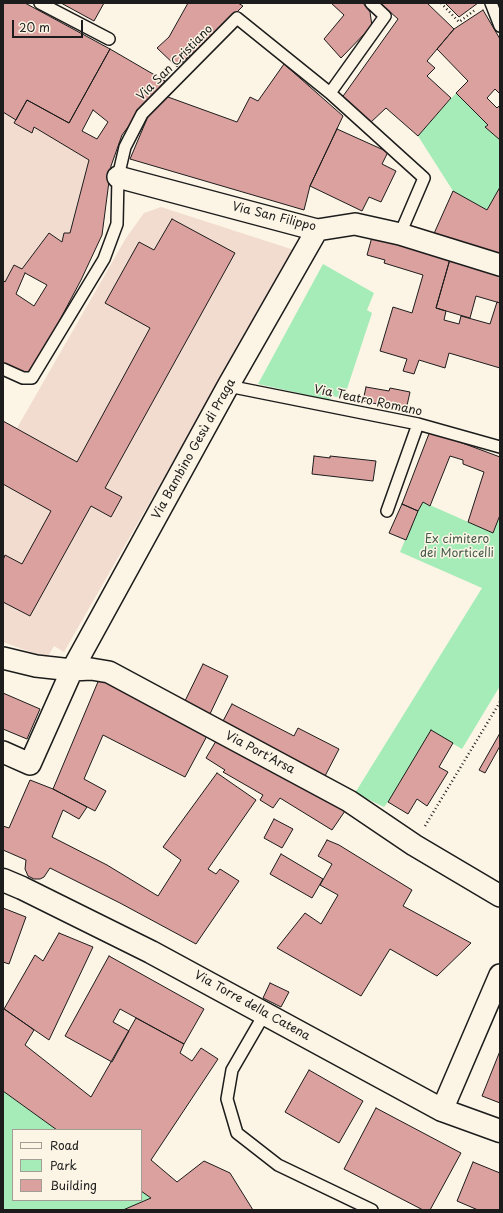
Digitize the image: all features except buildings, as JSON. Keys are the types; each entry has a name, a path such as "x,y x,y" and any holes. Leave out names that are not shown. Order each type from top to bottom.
{"street":[{"name":"Via San Filippo","path":"118,177 317,230 355,224 400,234 500,266"},
{"name":"Via Bambino Gesù di Praga","path":"3,752 30,764 72,670 228,386 317,230"},
{"name":"Via Port'Arsa","path":"3,658 36,666 72,670 91,668 109,672 349,800 414,844 500,896"},
{"name":"Via Torre della Catena","path":"3,880 151,952 442,1110 500,1131"},
{"path":"442,1110 500,975"}],"lane":[{"path":"40,3 109,40"},
{"path":"330,93 385,16 371,3"},
{"path":"490,3 500,26"},
{"name":"Via San Cristiano","path":"3,369 23,378 32,378 104,259 117,224 118,177 125,147 142,114 238,18 330,93 424,178 400,234"},
{"name":"Via Teatro Romano","path":"228,386 418,424 500,448"},
{"path":"387,511 418,424"},
{"path":"265,1013 232,1070 227,1099 237,1133 278,1165 352,1206 372,1210"}],"path":[{"path":"442,3 459,22 480,7"},
{"path":"414,844 500,702"}],"shaded area":[{"path":"3,112 16,120 14,124 31,132 34,127 89,160 70,233 64,233 62,242 49,233 22,269 14,266 5,282 3,280"},
{"path":"161,207 294,250 64,652 54,646 47,658 3,642 3,421 17,428 126,238 144,213"}],"green space":[{"path":"456,93 488,125 485,127 500,140 500,187 487,210 453,191 418,136"},
{"path":"323,264 374,293 367,310 372,313 344,398 331,396 330,400 258,384"},
{"name":"Ex cimitero dei Morticelli","path":"423,502 493,533 500,515 500,686 462,749 431,731 384,807 355,793 482,588 400,552 405,540 389,533 402,504 418,511"},
{"path":"3,1091 56,1129 12,1129 12,1201 142,1201 142,1192 151,1198 123,1210 3,1210"}]}
